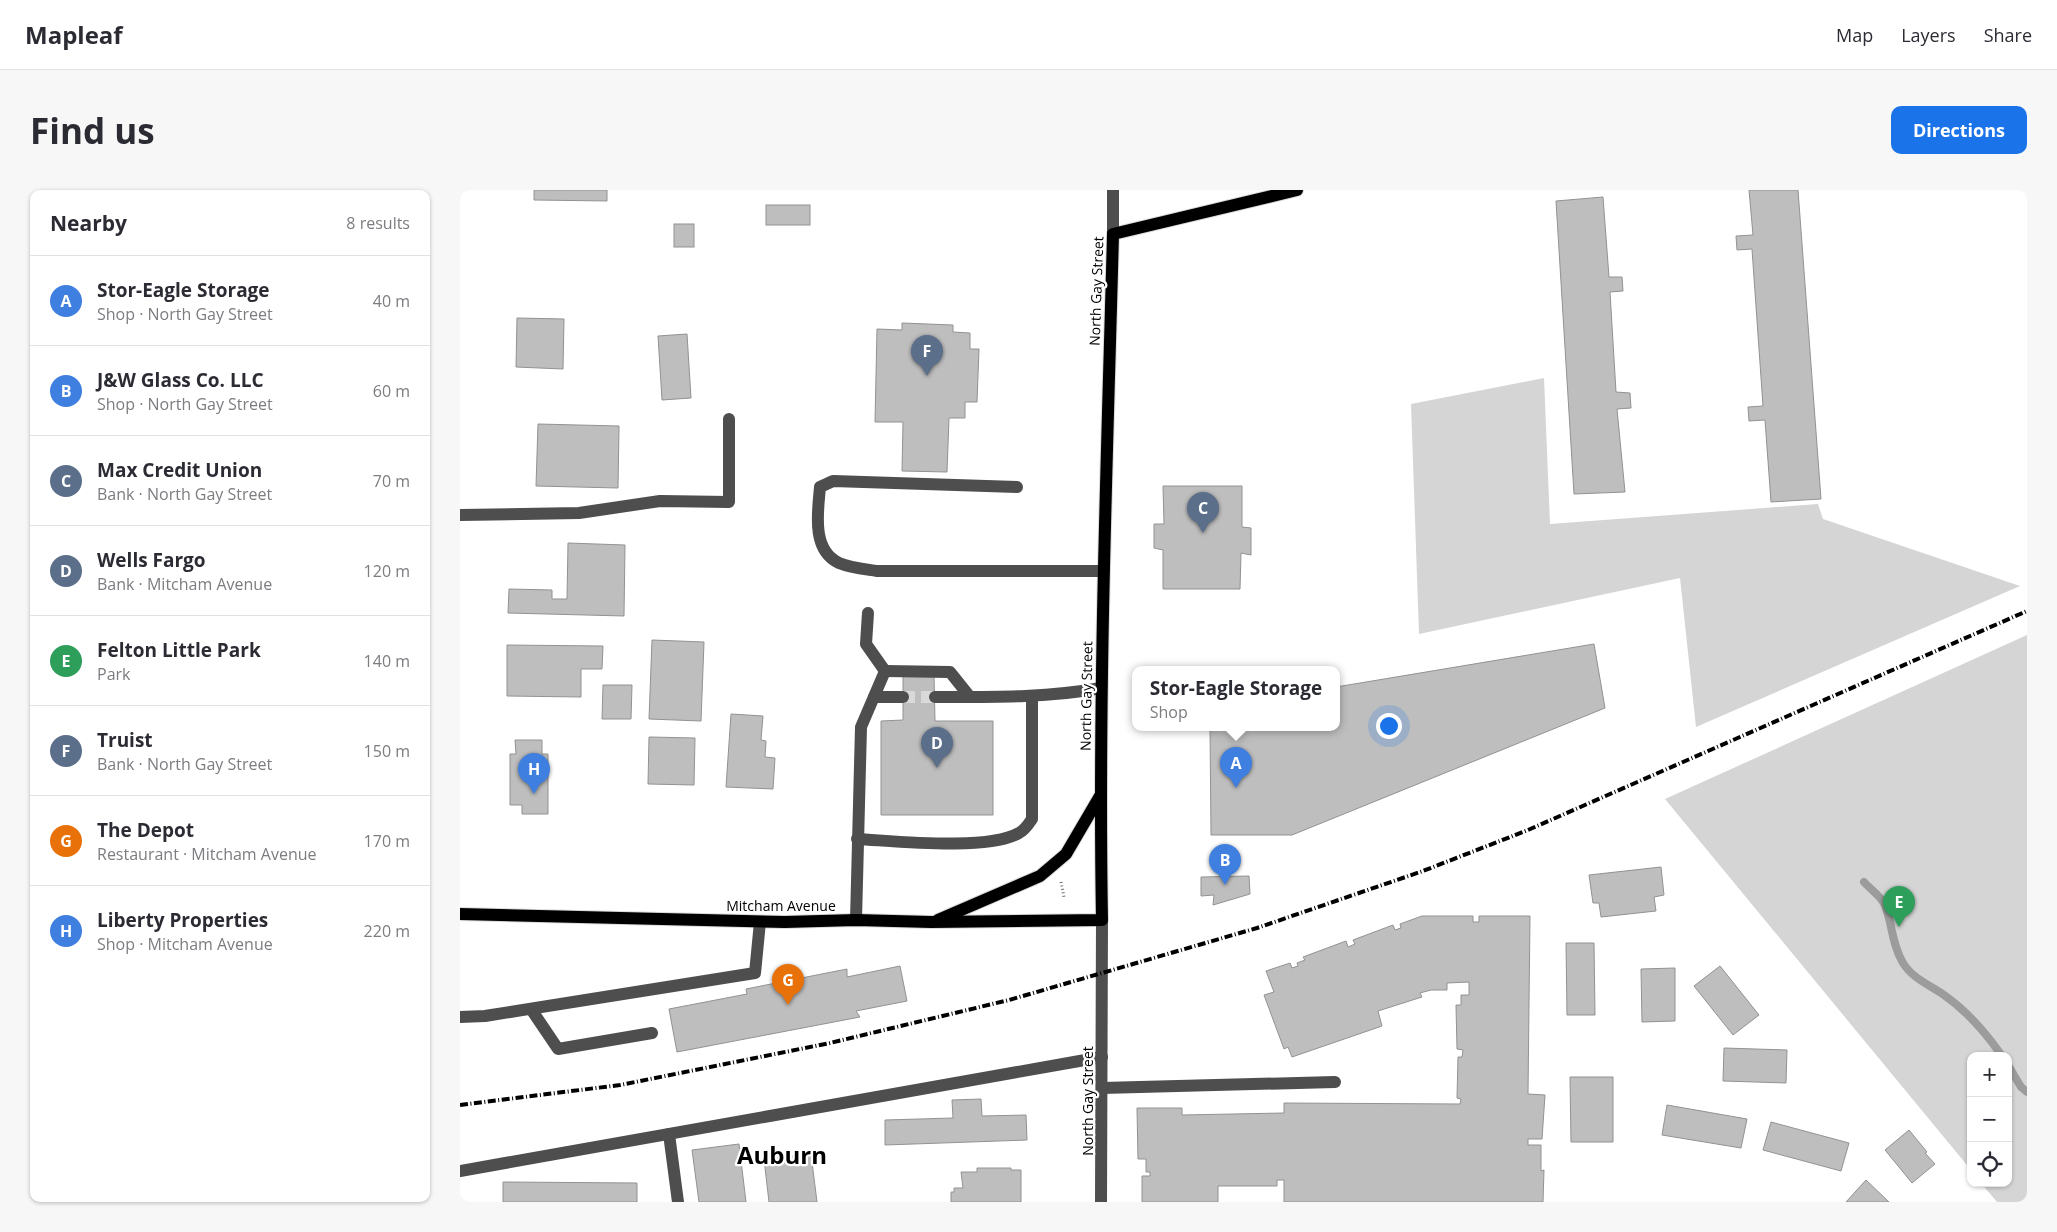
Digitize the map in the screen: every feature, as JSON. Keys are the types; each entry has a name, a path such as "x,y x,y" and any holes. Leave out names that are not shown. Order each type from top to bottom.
{"main road":[{"path":"1113,234 1293,190"},
{"name":"North Gay Street","path":"1102,920 1101,688 1113,234"},
{"path":"931,922 1040,876 1066,854 1100,796"},
{"name":"Mitcham Avenue","path":"460,914 760,922 1102,920"}],"street":[{"name":"North Gay Street","path":"1113,190 1113,234"},
{"path":"460,514 579,513 660,501 729,502 729,419"},
{"path":"1017,487 833,481 820,487 818,536 826,552 836,562 877,571 1103,571"},
{"path":"868,613 866,644 885,671"},
{"path":"885,671 950,672 970,697"},
{"path":"856,920 857,839 862,727 885,671"},
{"path":"935,698 1032,697 1101,688"},
{"path":"874,698 903,697"},
{"path":"857,839 971,844 1001,840 1017,834 1026,828 1032,820 1032,697"},
{"name":"North Gay Street","path":"1101,1202 1102,920"},
{"path":"460,1017 476,1018 755,973 760,922"},
{"path":"531,1009 558,1049 652,1034"},
{"path":"460,1171 1102,1057"},
{"path":"1102,1088 1335,1082"},
{"path":"669,1134 678,1202"}],"shaded area":[{"path":"1544,378 1550,524 1818,504 1823,519 2020,586 1696,727 1680,578 1419,634 1411,404"},
{"path":"2027,635 2027,1202 1997,1202 1984,1187 2012,1187 2012,1052 1967,1052 1967,1165 1665,799"}],"building":[{"path":"534,190 607,190 607,201 534,200"},
{"path":"1749,190 1798,190 1821,499 1771,502 1765,420 1749,421 1748,407 1763,406 1752,249 1737,250 1736,236 1753,235"},
{"path":"1603,197 1609,277 1622,277 1623,291 1610,292 1616,392 1630,393 1631,408 1617,409 1625,492 1574,494 1556,201"},
{"path":"766,205 810,205 810,225 766,225"},
{"path":"674,224 694,224 694,247 674,247"},
{"path":"517,318 564,319 563,369 516,367"},
{"path":"902,323 953,325 953,332 970,333 970,349 979,349 977,402 965,402 965,418 949,418 947,472 902,471 903,422 875,422 877,329 902,330"},
{"path":"687,334 691,398 662,400 658,336"},
{"path":"538,424 619,426 618,488 536,486"},
{"path":"1163,486 1242,486 1242,527 1251,528 1251,555 1241,553 1240,589 1163,589 1163,550 1154,548 1154,524 1164,524"},
{"path":"568,543 625,545 624,616 508,613 509,589 552,590 552,599 567,599"},
{"path":"652,640 704,642 701,721 649,719"},
{"path":"1594,644 1605,708 1292,835 1211,835 1210,731 1340,731 1340,686"},
{"path":"507,645 603,646 602,669 581,669 581,697 507,696"},
{"path":"903,675 934,675 935,721 993,721 993,815 881,815 881,721 903,720"},
{"path":"603,685 632,685 631,719 602,719"},
{"path":"731,714 763,716 761,740 766,741 765,757 775,758 773,789 726,787"},
{"path":"649,737 695,738 694,785 648,784"},
{"path":"515,740 542,740 542,754 548,754 548,814 522,814 522,805 510,805 510,754 516,754"},
{"path":"1661,867 1664,895 1654,897 1656,911 1601,917 1599,903 1593,903 1589,875"},
{"path":"1249,876 1250,894 1213,905 1214,895 1201,896 1201,877"},
{"path":"1422,916 1473,916 1473,922 1479,922 1479,916 1530,916 1528,1094 1545,1095 1542,1139 1528,1139 1528,1145 1541,1145 1541,1171 1544,1170 1543,1202 1284,1202 1284,1180 1277,1180 1277,1186 1218,1186 1218,1202 1142,1202 1142,1176 1150,1176 1150,1172 1146,1172 1146,1159 1138,1159 1137,1108 1182,1108 1182,1115 1284,1113 1284,1103 1460,1104 1461,1099 1457,1098 1458,1057 1462,1057 1463,1050 1457,1049 1456,1005 1461,1005 1461,995 1469,995 1469,982 1447,983 1447,990 1431,990 1420,993 1422,997 1378,1011 1382,1026 1292,1057 1288,1047 1284,1049 1264,995 1274,992 1266,971 1290,963 1292,968 1298,966 1297,963 1305,960 1303,957 1346,941 1348,947 1355,944 1353,940 1393,925 1395,930 1401,928 1400,924"},
{"path":"1566,943 1594,943 1595,1015 1567,1015"},
{"path":"900,966 907,1001 856,1011 860,1017 677,1052 669,1009 747,994 746,989 847,969 847,977"},
{"path":"1720,966 1759,1015 1733,1035 1694,986"},
{"path":"1675,968 1675,1021 1642,1022 1641,969"},
{"path":"1724,1048 1787,1050 1786,1083 1723,1081"},
{"path":"1570,1077 1613,1077 1613,1142 1571,1142"},
{"path":"981,1099 982,1116 1026,1115 1027,1140 885,1145 885,1120 953,1118 952,1100"},
{"path":"1667,1105 1747,1119 1741,1148 1662,1135"},
{"path":"1771,1122 1849,1143 1841,1171 1763,1150"},
{"path":"1909,1130 1935,1164 1912,1183 1885,1150"},
{"path":"739,1144 746,1202 699,1202 692,1150"},
{"path":"811,1154 817,1202 769,1202 764,1159"},
{"path":"977,1168 1011,1168 1011,1170 1021,1170 1021,1202 951,1202 951,1192 954,1192 954,1188 963,1188 961,1172 977,1172"},
{"path":"1866,1180 1889,1202 1846,1202"},
{"path":"503,1182 637,1183 637,1202 503,1202"}],"waterway":[{"path":"1864,882 1885,905 1899,956 1907,969 1961,1008 1983,1031 1999,1052"},
{"path":"2012,1072 2021,1087 2027,1092"}],"tunnel":[{"path":"903,697 935,697"}],"railway":[{"path":"460,1105 620,1085 830,1043 1009,1000 1257,928 1423,871 1528,830 2027,611"}],"place":[{"name":"Truist","path":"927,376"},
{"name":"Max Credit Union","path":"1203,533"},
{"name":"Wells Fargo","path":"937,768"},
{"name":"Stor-Eagle Storage","path":"1236,788"},
{"name":"Liberty Properties","path":"534,794"},
{"name":"J&W Glass Co. LLC","path":"1225,885"},
{"name":"Felton Little Park","path":"1899,927"},
{"name":"The Depot","path":"788,1005"}],"district":[{"name":"Auburn","path":"782,1154"}]}
